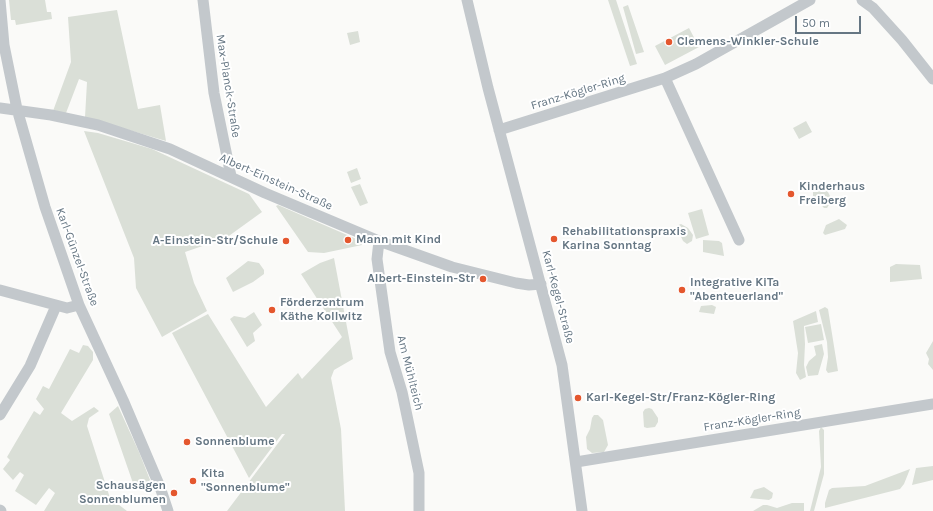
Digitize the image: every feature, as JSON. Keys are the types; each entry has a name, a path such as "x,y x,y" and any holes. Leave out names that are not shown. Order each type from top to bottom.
{"street":[{"name":"Karl-Günzel-Straße","path":"0,0 4,45 17,109 45,207 79,305 123,400 160,487 168,511"},
{"name":"Max-Planck-Straße","path":"203,0 214,93 231,176"},
{"name":"Karl-Kegel-Straße","path":"467,0 499,130 562,365 582,511"},
{"name":"Franz-Kögler-Ring","path":"499,130 664,78 696,64 810,0"},
{"path":"862,0 873,8 902,40 933,79"},
{"path":"664,78 739,240"},
{"name":"Albert-Einstein-Straße","path":"0,108 17,109 98,125 170,149 265,193 379,241 458,269 529,285 541,284"},
{"name":"Am Mühlteich","path":"379,241 377,248 377,259 390,352 402,392 418,473 419,511"},
{"path":"0,290 56,306 67,308 79,305"},
{"path":"0,415 30,366 56,306"},
{"name":"Franz-Kögler-Ring","path":"576,462 933,404"}],"shaded area":[{"path":"9,0 45,0 47,12 51,12 52,19 16,25 15,20 11,20"},
{"path":"608,0 616,0 637,64 630,66"},
{"path":"628,5 644,52 636,54 623,7"},
{"path":"117,10 138,109 160,105 166,141 85,117 87,82 79,79 66,113 53,111 71,62 68,17"},
{"path":"689,28 699,47 665,65 655,46"},
{"path":"358,31 360,42 350,45 347,33"},
{"path":"806,121 812,132 799,139 793,128"},
{"path":"84,131 98,133 152,149 249,194 262,212 226,238 185,252 194,283 207,311 162,337 136,288 134,258"},
{"path":"357,168 361,179 351,183 347,172"},
{"path":"360,184 368,203 360,206 351,187"},
{"path":"817,184 825,186 832,200 827,208 824,208 813,196 813,187"},
{"path":"278,205 361,241 362,245 324,253 308,252 276,206"},
{"path":"702,209 709,235 696,239 688,213"},
{"path":"839,219 847,225 845,229 825,235 823,233 826,225"},
{"path":"681,224 688,228 693,235 692,241 687,244 683,241 676,226"},
{"path":"703,240 719,241 722,243 724,256 703,252"},
{"path":"334,258 353,359 334,370 331,378 341,429 345,511 227,511 285,434 282,434 249,478 172,333 208,314 266,407 298,373 302,379 342,337 301,274 320,263"},
{"path":"248,261 259,263 264,270 264,274 253,282 233,292 226,278"},
{"path":"896,264 920,265 922,279 890,282 890,267"},
{"path":"712,305 716,307 714,314 699,312 701,306"},
{"path":"825,307 828,309 838,371 828,373 826,370 828,357 827,342 819,310"},
{"path":"816,311 818,322 804,326 804,365 806,377 800,380 796,373 798,353 793,321"},
{"path":"254,312 262,325 253,333 255,341 247,347 230,319 234,316 245,318"},
{"path":"821,324 824,340 808,343 805,327"},
{"path":"933,341 933,370 928,364 929,359 926,353"},
{"path":"822,344 824,354 818,375 808,376 806,367 809,361 816,355 814,346"},
{"path":"83,345 88,346 93,352 93,360 61,413 72,421 94,407 99,411 89,418 87,426 110,498 127,511 44,511 55,493 49,488 36,505 15,491 24,475 20,472 13,480 3,469 10,460 7,457 34,411 40,415 44,409 36,399 43,386 49,389 70,349 79,353"},
{"path":"118,406 152,485 135,489 109,414"},
{"path":"645,409 652,409 658,418 658,422 655,427 647,428 644,427 643,412"},
{"path":"594,415 598,415 603,420 608,445 604,452 592,453 587,449 586,437"},
{"path":"821,427 824,430 824,474 814,511 810,511 821,467 819,431"},
{"path":"933,466 933,480 912,485 916,468"},
{"path":"910,469 904,484 900,489 825,508 829,490 832,488 865,486"},
{"path":"764,487 773,493 772,498 769,500 750,498 754,490"},
{"path":"792,503 804,503 804,511 753,511 763,505 777,508"}],"place":[{"name":"Clemens-Winkler-Schule","path":"669,42"},
{"name":"Kinderhaus Freiberg","path":"791,194"},
{"name":"Rehabilitationspraxis Karina Sonntag","path":"554,239"},
{"name":"Mann mit Kind","path":"348,240"},
{"name":"A-Einstein-Str/Schule","path":"286,241"},
{"name":"Albert-Einstein-Str","path":"483,279"},
{"name":"Integrative KiTa \"Abenteuerland\"","path":"682,290"},
{"name":"Förderzentrum Käthe Kollwitz","path":"272,310"},
{"name":"Karl-Kegel-Str/Franz-Kögler-Ring","path":"578,398"},
{"name":"Sonnenblume","path":"187,442"},
{"name":"Kita \"Sonnenblume\"","path":"193,481"},
{"name":"Schausägen Sonnenblumen","path":"174,493"}]}
